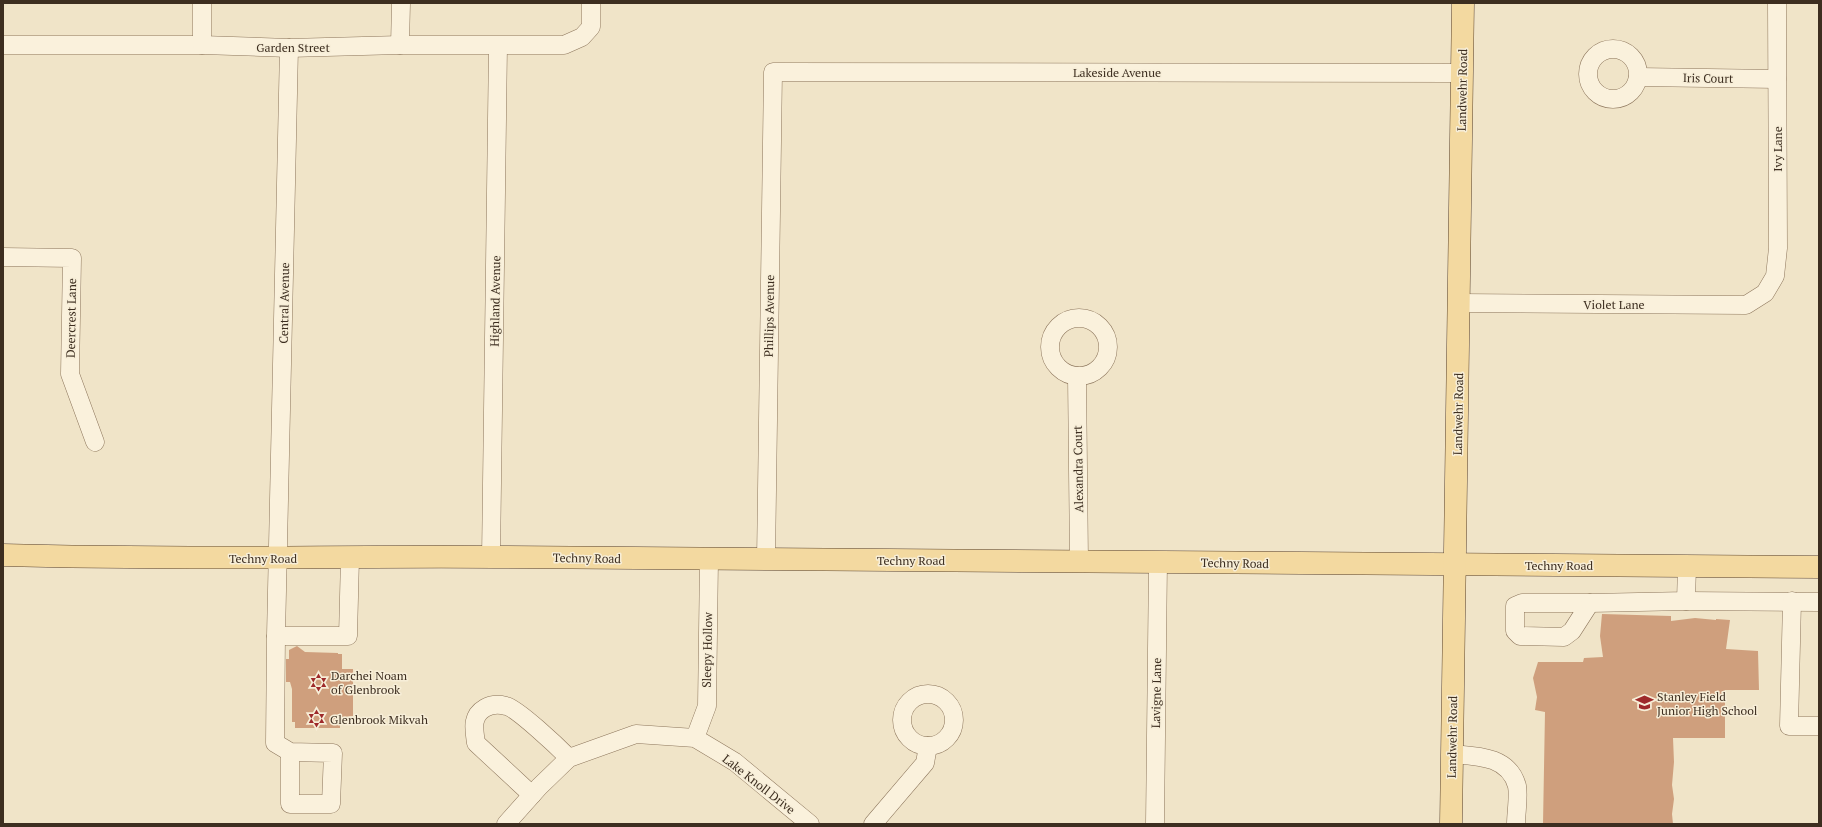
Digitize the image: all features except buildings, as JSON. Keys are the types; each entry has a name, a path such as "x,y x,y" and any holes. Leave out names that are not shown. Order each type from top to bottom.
{"main road":[{"name":"Landwehr Road","path":"1451,824 1463,3"},
{"name":"Techny Road","path":"3,555 108,558 492,557 709,560 1819,566"}],"street":[{"path":"202,3 202,45"},
{"path":"400,3 400,45"},
{"name":"Garden Street","path":"3,45 202,45 289,48 400,45 564,45 582,37 591,27 592,3"},
{"name":"Ivy Lane","path":"1766,293 1774,276 1778,248 1777,3"},
{"name":"Highland Avenue","path":"492,557 498,46"},
{"name":"Central Avenue","path":"289,48 275,743 290,752"},
{"name":"Lakeside Avenue","path":"773,72 1462,73"},
{"name":"Phillips Avenue","path":"766,560 773,72"},
{"name":"Iris Court","path":"1638,77 1777,79"},
{"name":"Deercrest Lane","path":"3,257 72,258 70,374 95,442"},
{"name":"Violet Lane","path":"1459,303 1746,304 1766,293"},
{"name":"Alexandra Court","path":"1077,376 1079,561"},
{"path":"276,636 348,636 350,558"},
{"name":"Sleepy Hollow","path":"695,738 706,706 709,560"},
{"name":"Lavigne Lane","path":"1155,824 1158,562"},
{"path":"1686,601 1687,566"},
{"path":"1590,603 1686,601 1819,602"},
{"path":"1792,601 1789,726 1819,726"},
{"path":"532,794 476,743 473,722 480,711 491,704 507,706 553,742 569,758"},
{"name":"Lake Knoll Drive","path":"506,824 532,794 569,758 636,734 695,738 735,762 810,824"},
{"path":"873,824 924,763 928,746"},
{"path":"1452,754 1484,756 1494,759 1510,773 1517,786 1516,824"}],"place":[{"name":"Darchei Noam of Glenbrook","path":"318,682"},
{"name":"Stanley Field Junior High School","path":"1644,703"},
{"name":"Glenbrook Mikvah","path":"317,719"}]}
